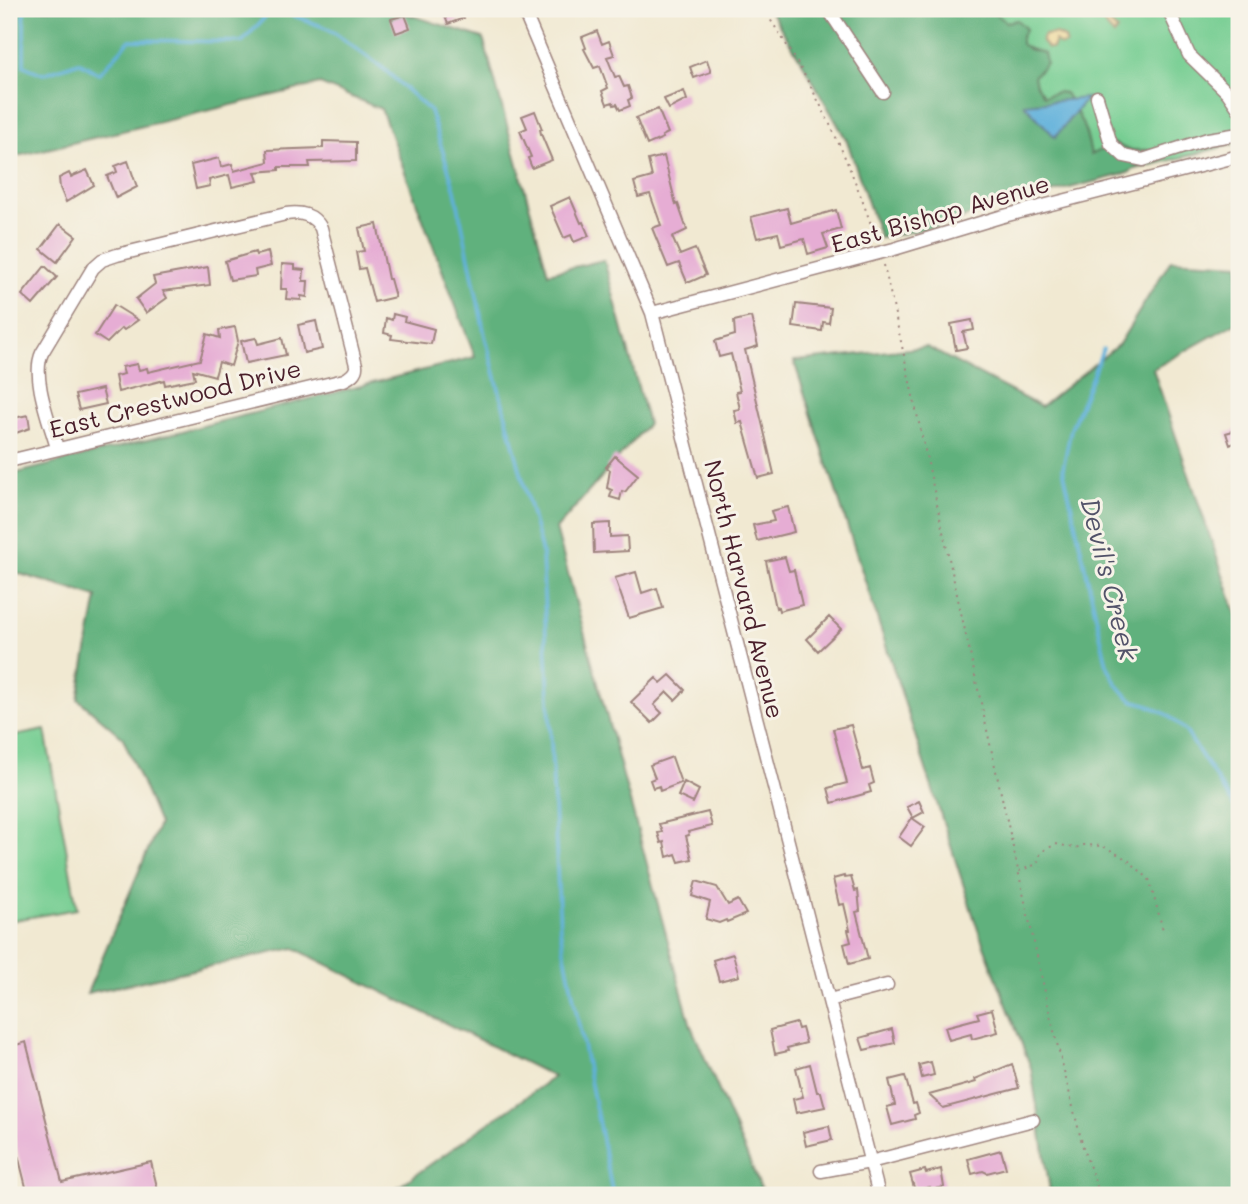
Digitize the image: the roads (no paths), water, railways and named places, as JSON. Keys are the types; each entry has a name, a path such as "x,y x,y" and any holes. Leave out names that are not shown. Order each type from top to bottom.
{"street":[{"name":"North Harvard Avenue","path":"523,9 652,313 879,1195"},
{"path":"828,9 883,92"},
{"path":"1168,9 1189,55 1228,93 1239,109"},
{"path":"1097,97 1111,144 1124,156 1143,160 1208,139 1239,134"},
{"name":"East Bishop Avenue","path":"652,313 1000,217 1239,156"},
{"name":"East Crestwood Drive","path":"9,461 344,380 351,376 356,368 321,228 310,216 286,214 117,254 102,260 93,268 40,358 39,379 57,448"},
{"path":"829,1000 887,985"},
{"path":"821,1171 870,1162 1033,1120"}],"water":[{"path":"1087,98 1055,137 1024,104"}],"waterway":[{"path":"24,9 24,66 43,74 79,62 99,74 130,40 242,42 268,14 287,13 329,29 384,69 430,111 455,190 485,336 542,553 560,930 613,1195"},
{"name":"Devil's Creek","path":"1103,349 1071,429 1063,468 1107,665 1126,695 1166,714 1185,730 1239,814"}]}
